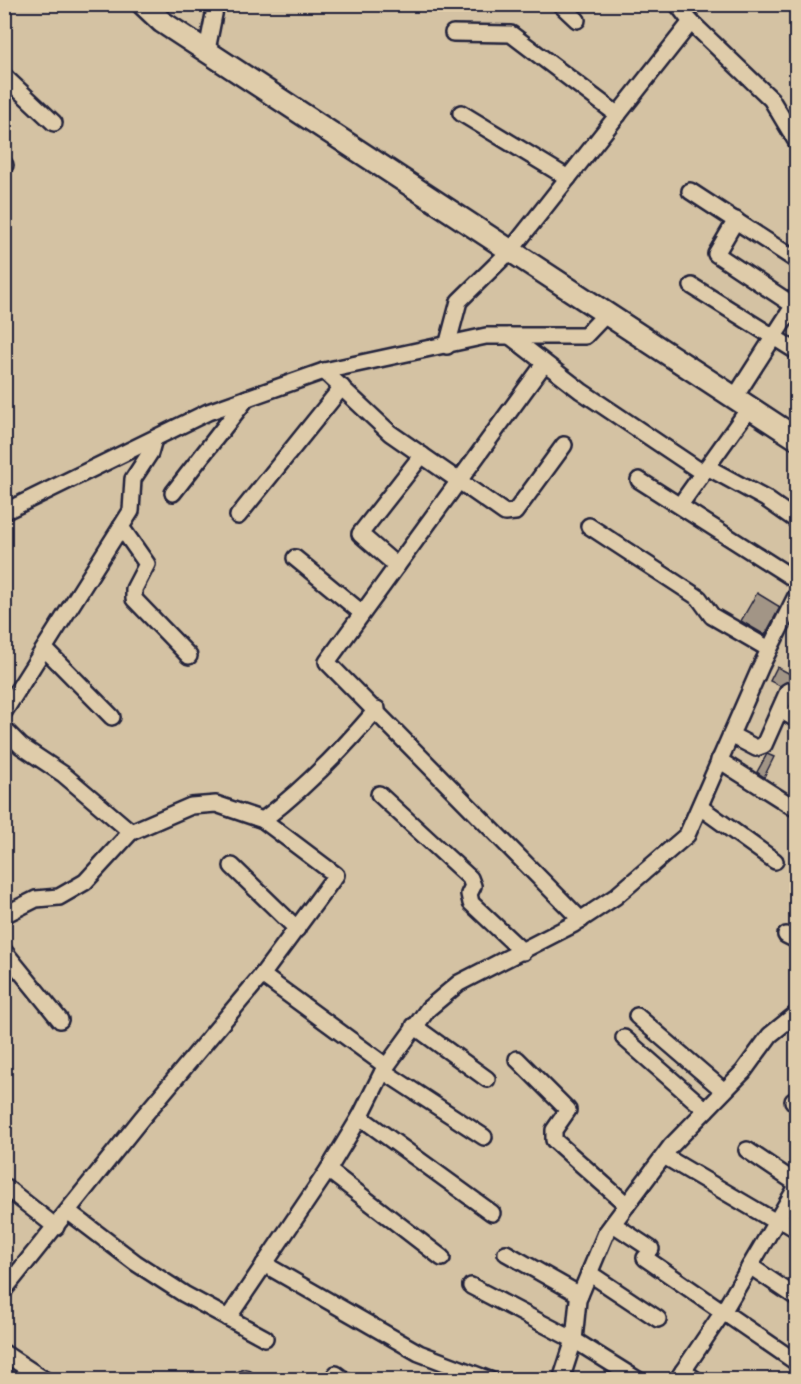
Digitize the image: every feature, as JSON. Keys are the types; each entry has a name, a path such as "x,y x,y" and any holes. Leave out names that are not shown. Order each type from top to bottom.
{"highway":[{"path":"143,4 162,22 796,438"}],"street":[{"path":"207,50 216,4"},
{"path":"560,4 577,20"},
{"path":"677,4 691,22 771,99 796,141"},
{"path":"447,345 459,301 511,250 691,22"},
{"path":"453,33 484,36 503,32 511,34 618,115"},
{"path":"4,76 54,123"},
{"path":"461,113 568,178"},
{"path":"690,191 796,260"},
{"path":"680,505 705,470 743,402 774,336 796,305 716,254 736,220"},
{"path":"692,286 796,351"},
{"path":"4,512 208,412 324,371 486,336 585,336 607,313"},
{"path":"510,336 544,364 705,470 766,499 796,520"},
{"path":"544,364 327,662 377,710 581,920"},
{"path":"324,371 390,433 510,514 515,512 564,445"},
{"path":"238,516 342,387"},
{"path":"173,493 248,398"},
{"path":"4,712 131,511 133,479 150,453 154,439"},
{"path":"397,566 360,534 422,455"},
{"path":"639,480 796,580"},
{"path":"589,526 699,598 711,615 769,650"},
{"path":"121,527 147,564 134,588 134,599 189,656"},
{"path":"295,558 362,613"},
{"path":"228,1318 328,1170 360,1117 384,1069 428,1009 454,986 581,920 615,897 687,836 730,735 796,596"},
{"path":"45,649 112,717"},
{"path":"730,735 761,748 788,691"},
{"path":"263,820 285,803 351,740 377,710"},
{"path":"780,710 796,718"},
{"path":"4,729 21,746 63,774 131,832"},
{"path":"719,760 793,807"},
{"path":"379,794 470,878 473,886 469,894 471,903 523,952"},
{"path":"4,915 36,899 59,897 85,882 131,832 191,806 216,804 263,820 336,875 262,975 142,1118 69,1212 4,1290"},
{"path":"700,807 775,861"},
{"path":"232,866 297,929"},
{"path":"6,956 60,1020"},
{"path":"262,975 384,1069 484,1137"},
{"path":"561,1380 574,1340 580,1295 606,1233 671,1146 724,1091 770,1035 796,1014"},
{"path":"637,1016 724,1091"},
{"path":"414,1026 487,1079"},
{"path":"624,1038 706,1110"},
{"path":"517,1059 568,1110 554,1130 554,1140 627,1205"},
{"path":"360,1117 492,1213"},
{"path":"747,1150 796,1183"},
{"path":"664,1156 796,1229"},
{"path":"328,1170 442,1258"},
{"path":"4,1186 56,1227"},
{"path":"686,1377 796,1188"},
{"path":"69,1212 136,1263 184,1294 265,1338"},
{"path":"613,1224 723,1312 796,1362"},
{"path":"506,1253 580,1295"},
{"path":"264,1264 419,1353 490,1380"},
{"path":"750,1266 796,1298"},
{"path":"589,1273 658,1319"},
{"path":"471,1286 574,1340 638,1380"},
{"path":"4,1353 45,1380"}],"building":[{"path":"757,593 780,607 765,635 741,621"},
{"path":"777,667 796,677 796,686 788,681 780,686 770,681"},
{"path":"767,754 774,757 764,777 757,772"}]}
